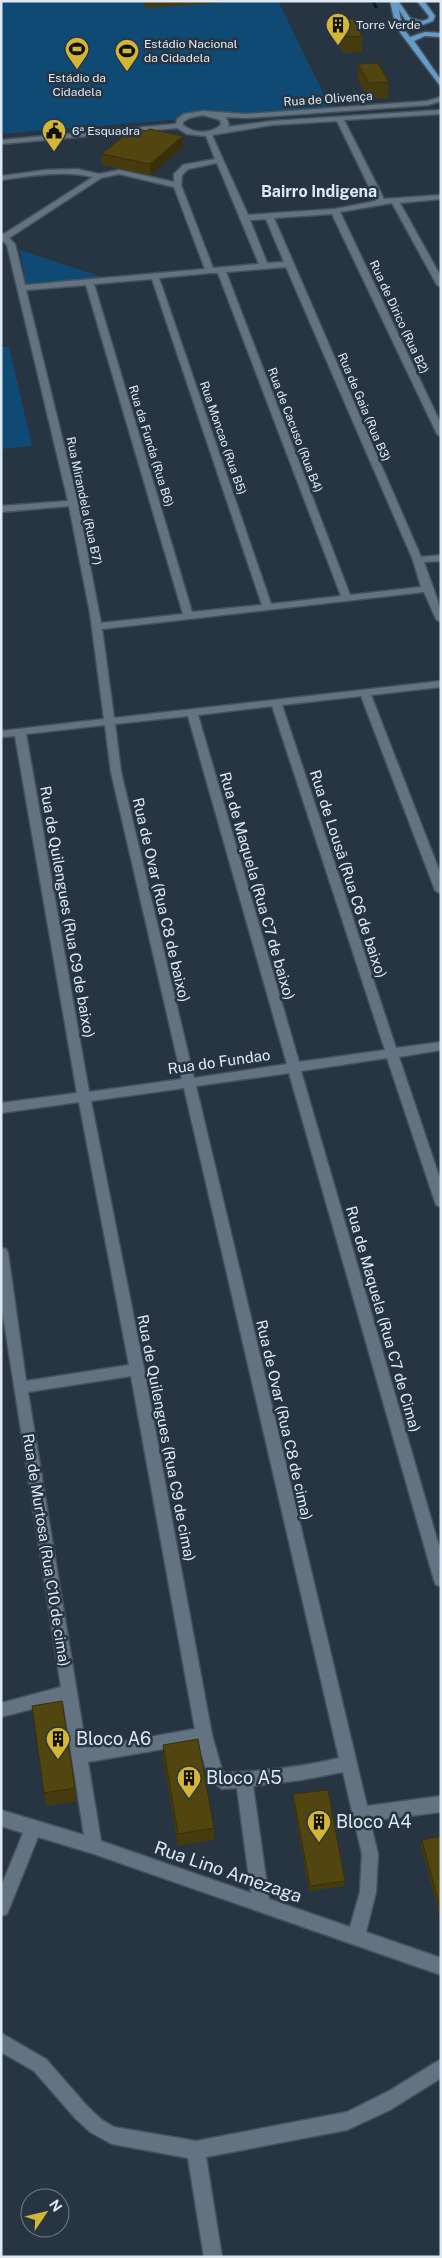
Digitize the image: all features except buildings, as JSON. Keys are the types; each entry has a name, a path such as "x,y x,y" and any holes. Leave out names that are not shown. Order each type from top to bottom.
{"main road":[{"path":"394,1 408,20 422,22 431,20 432,16 420,1"},
{"path":"394,1 394,11 399,26 441,84"},
{"path":"420,1 441,22"},
{"path":"411,44 411,40 414,37 430,34 441,35"}],"street":[{"name":"Rua de Olivença","path":"179,126 180,120 187,116 203,114 255,115 428,103 441,99"},
{"path":"1,142 179,126 187,131 208,133 253,125 441,112"},
{"path":"216,115 226,123 220,130"},
{"path":"340,119 381,202"},
{"path":"208,133 264,266"},
{"path":"210,271 176,185 178,174 186,167 220,160"},
{"path":"1,178 77,171 99,176 124,172 176,185"},
{"path":"3,236 99,176"},
{"path":"245,218 335,211 381,202 438,197 441,206"},
{"path":"395,201 441,284"},
{"name":"Rua de Dirico (Rua B2)","path":"335,211 441,434"},
{"name":"Rua de Gaia (Rua B3)","path":"269,216 418,560 427,590 441,619"},
{"name":"Rua Mirandela (Rua B7)","path":"3,236 11,244 73,503 98,626 109,722"},
{"path":"22,288 289,264"},
{"name":"Rua de Cacuso (Rua B4)","path":"221,270 347,599"},
{"name":"Rua Moncao (Rua B5)","path":"155,277 268,608"},
{"name":"Rua da Funda (Rua B6)","path":"90,283 188,615"},
{"path":"1,509 73,503"},
{"path":"418,560 441,558"},
{"path":"98,626 427,590"},
{"path":"1,734 441,684"},
{"path":"365,692 441,890"},
{"name":"Rua de Lousã (Rua C6 de baixo)","path":"276,703 441,1202"},
{"name":"Rua de Maquela (Rua C7 de baixo)","path":"192,712 294,1068"},
{"name":"Rua de Ovar (Rua C8 de baixo)","path":"109,722 116,772 188,1084"},
{"name":"Rua de Quilengues (Rua C9 de baixo)","path":"20,732 84,1097"},
{"name":"Rua do Fundao","path":"1,1108 188,1084 441,1046"},
{"name":"Rua de Maquela (Rua C7 de Cima)","path":"294,1068 441,1580"},
{"name":"Rua de Ovar (Rua C8 de cima)","path":"188,1084 370,1854 368,1892 356,1937"},
{"name":"Rua de Quilengues (Rua C9 de cima)","path":"84,1097 137,1369 204,1735 215,1774 222,1781 244,1780"},
{"name":"Rua de Murtosa (Rua C10 de cima)","path":"1,1252 20,1388 94,1846"},
{"path":"20,1388 137,1369"},
{"path":"1,1710 70,1692"},
{"path":"80,1756 204,1735"},
{"path":"261,1904 244,1780 325,1769 347,1763"},
{"path":"361,1814 441,1804"},
{"name":"Rua Lino Amezaga","path":"1,1818 94,1846 441,1966"},
{"path":"1,1908 33,1829"},
{"path":"1,2042 40,2065 63,2094 96,2126 112,2135 196,2150 347,2121 370,2113 441,2068"},
{"path":"196,2150 214,2257"}],"shaded area":[{"name":"Estádio Nacional da Cidadela","path":"1,1 278,1 330,107 1,134"},
{"path":"20,250 108,279 26,284"},
{"path":"1,347 9,347 32,446 1,449"}],"waterway":[{"path":"373,1 376,7"}],"place":[{"name":"Torre Verde","path":"338,46"},
{"name":"Estádio da Cidadela","path":"77,70"},
{"name":"Estádio Nacional da Cidadela","path":"127,72"},
{"name":"6ª Esquadra","path":"54,152"},
{"name":"Bloco A6","path":"58,1760"},
{"name":"Bloco A5","path":"189,1799"},
{"name":"Bloco A4","path":"319,1843"}],"district":[{"name":"Bairro Indigena","path":"319,191"}]}
